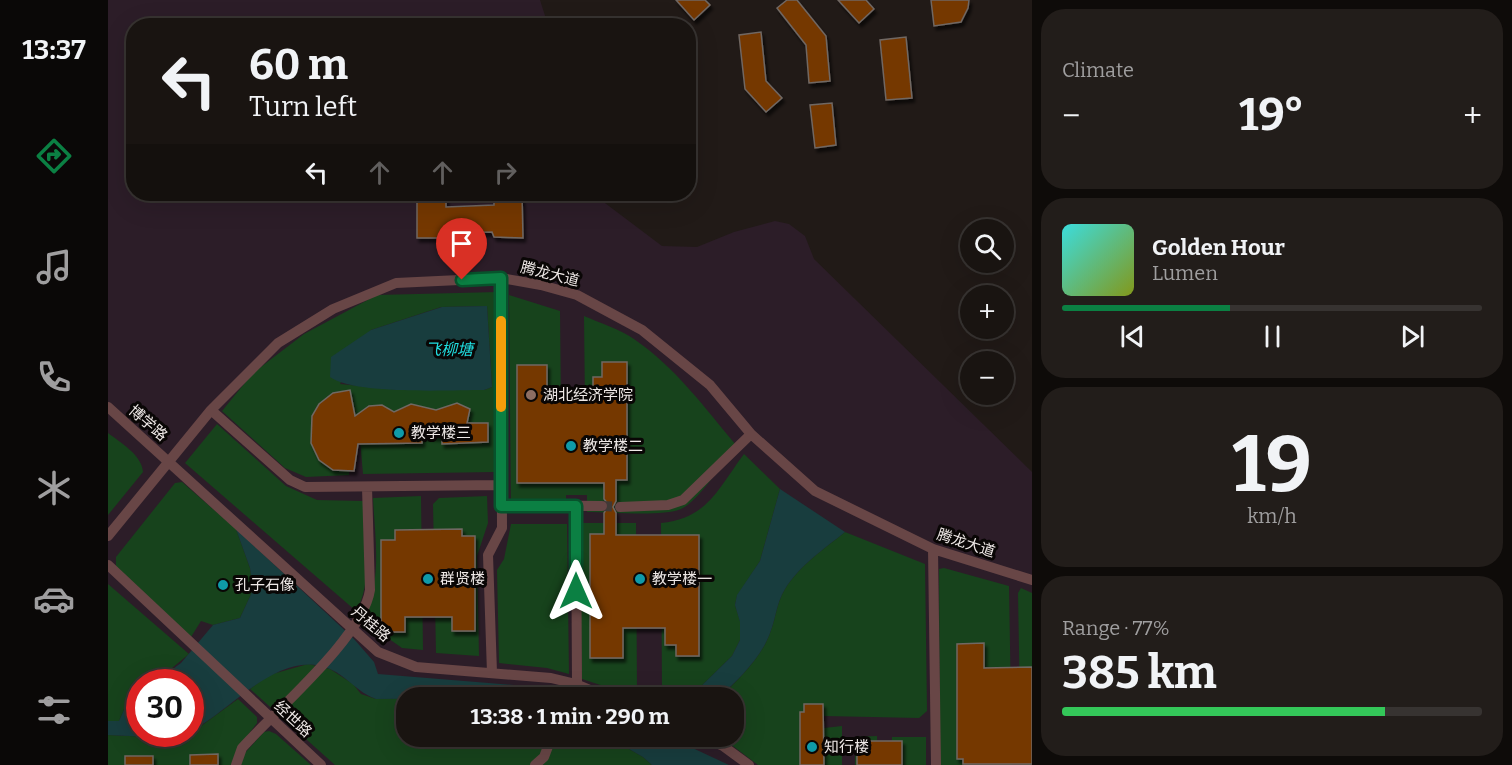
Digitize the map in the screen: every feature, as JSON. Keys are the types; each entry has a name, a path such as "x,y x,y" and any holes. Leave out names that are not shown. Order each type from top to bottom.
{"street":[{"name":"腾龙大道","path":"108,536 211,410 278,343 333,309 396,283 501,278 541,285 577,295 642,330 710,385 751,434 815,491 933,549 1032,580"},
{"path":"492,673 488,555 502,528 501,278"},
{"name":"博学路","path":"108,407 169,460"},
{"path":"211,410 290,480 305,487 501,485"},
{"path":"620,507 668,505 683,500 751,434"},
{"name":"丹桂路","path":"169,460 352,632 378,652 416,667 492,673 564,687"},
{"path":"236,765 242,748 352,632 368,604 370,590 367,487"},
{"path":"501,506 602,506"},
{"path":"569,687 576,506"},
{"path":"933,549 936,765"},
{"name":"经世路","path":"108,565 321,765"},
{"path":"535,765 544,757 548,747"},
{"path":"724,747 749,765"}],"shaded area":[{"name":"湖北经济学院","path":"108,0 540,0 546,18 126,18 126,201 602,201 662,246 697,247 734,232 775,221 789,224 805,236 814,259 960,402 960,405 963,405 1032,472 1032,765 108,765"}],"green space":[{"path":"498,292 495,472 363,474 360,440 350,440 349,475 306,477 285,468 222,411 253,373 304,334 377,295","holes":["487,306 492,387 484,390 401,390 340,384 371,330 441,307"]},
{"path":"509,295 560,311 561,409 585,408 584,316 628,335 649,350 701,403 736,445 703,490 688,505 662,513 587,512 587,495 566,495 566,512 511,512"},
{"path":"217,424 286,486 317,500 363,501 366,572 362,599 356,611 185,463"},
{"path":"108,433 135,455 143,472 108,515"},
{"path":"744,454 780,489 760,561 737,596 735,605 740,621 740,640 732,656 700,687 662,687 661,523 690,515 710,500"},
{"path":"182,482 236,529 250,568 253,590 240,618 213,625 201,621 191,637 116,566 116,557 175,483"},
{"path":"421,496 423,650 402,648 362,620 369,606 375,576 373,498"},
{"path":"487,496 488,523 477,556 479,656 436,653 433,504 439,498"},
{"path":"579,523 636,523 637,687 606,687 582,679"},
{"path":"511,524 567,524 569,674 547,668 499,663 497,570 504,559"},
{"path":"845,532 925,564 927,711 919,718 824,716 824,728 842,726 842,765 758,765 734,747 744,747 744,687 730,687 761,651 770,633 782,595 797,573"},
{"path":"944,568 1009,586 1012,765 940,765 939,569"},
{"path":"108,584 189,654 171,669 126,669 126,705 119,721 108,721"},
{"path":"1021,588 1032,593 1032,765 1021,765 1018,593"},
{"path":"308,664 330,669 353,684 361,694 376,699 396,698 396,747 626,747 652,765 335,765 250,689 269,675"},
{"path":"238,699 257,717 257,723 238,748 232,765 108,765 108,735 126,736 126,747 204,747 204,724"},
{"path":"269,731 276,734 311,765 241,765 244,754 264,732"},
{"path":"877,736 877,741 892,741 892,737 926,737 926,765 855,765 855,737"}],"water":[{"name":"飞柳塘","path":"487,306 492,387 484,390 381,389 342,383 330,377 331,357 371,330 442,307"},
{"path":"780,489 845,532 812,558 785,589 766,642 755,660 741,676 729,687 700,687 732,656 740,640 740,622 735,605 737,595 760,561"},
{"path":"236,529 354,639 374,662 378,674 538,687 396,687 396,699 376,699 336,672 311,665 293,667 275,674 257,684 204,723 204,669 173,669 181,663 213,625 240,618 253,590 250,568"},
{"path":"126,705 126,736 108,735 108,721 119,721"},
{"path":"626,747 690,747 729,765 652,765"}],"building":[{"path":"676,0 705,0 710,5 696,18 692,18"},
{"path":"787,0 797,0 826,36 830,81 809,83 806,45 777,8"},
{"path":"838,0 866,0 874,9 859,23"},
{"path":"931,0 969,0 961,22 934,26"},
{"path":"761,32 766,81 782,98 766,112 745,89 739,35"},
{"path":"906,37 912,98 886,100 880,40"},
{"path":"832,103 836,145 815,148 810,105"},
{"path":"417,201 446,201 446,207 494,205 494,201 522,201 523,238 494,237 492,232 445,233 445,238 417,238"},
{"path":"602,362 627,362 627,480 616,480 616,501 613,507 616,513 616,535 699,535 699,656 676,656 676,645 665,645 665,628 623,628 623,658 590,658 590,534 604,534 604,513 609,505 604,499 604,483 517,483 517,365 547,365 547,388 593,388 593,377 602,377"},
{"name":"教学楼三","path":"350,390 355,416 369,406 382,405 394,412 411,404 436,410 457,403 470,409 467,423 488,423 488,442 442,444 442,437 422,436 422,443 358,444 354,471 333,470 319,460 311,443 312,416 319,404 333,393"},
{"name":"群贤楼","path":"462,529 462,536 475,536 475,631 452,631 452,617 405,617 405,632 381,632 381,540 395,540 395,530"},
{"path":"984,643 984,668 1032,667 1032,764 963,764 963,759 957,759 957,644"},
{"name":"知行楼","path":"804,704 823,704 824,765 800,765 800,712 804,712"},
{"name":"知行楼","path":"857,741 902,741 902,765 857,765"},
{"path":"218,754 218,765 190,765 190,755"},
{"path":"125,756 153,756 153,765 125,765"}],"tunnel":[{"path":"602,506 620,507"}],"slow traffic":[{"path":"501,321 501,407"}],"place":[{"name":"湖北经济学院","path":"531,395"},
{"name":"教学楼三","path":"399,433"},
{"name":"教学楼二","path":"571,446"},
{"name":"群贤楼","path":"428,579"},
{"name":"教学楼一","path":"640,579"},
{"name":"孔子石像","path":"223,585"},
{"name":"知行楼","path":"812,747"}],"route":[{"path":"462,280 501,278 501,506 576,506 576,591"}]}
